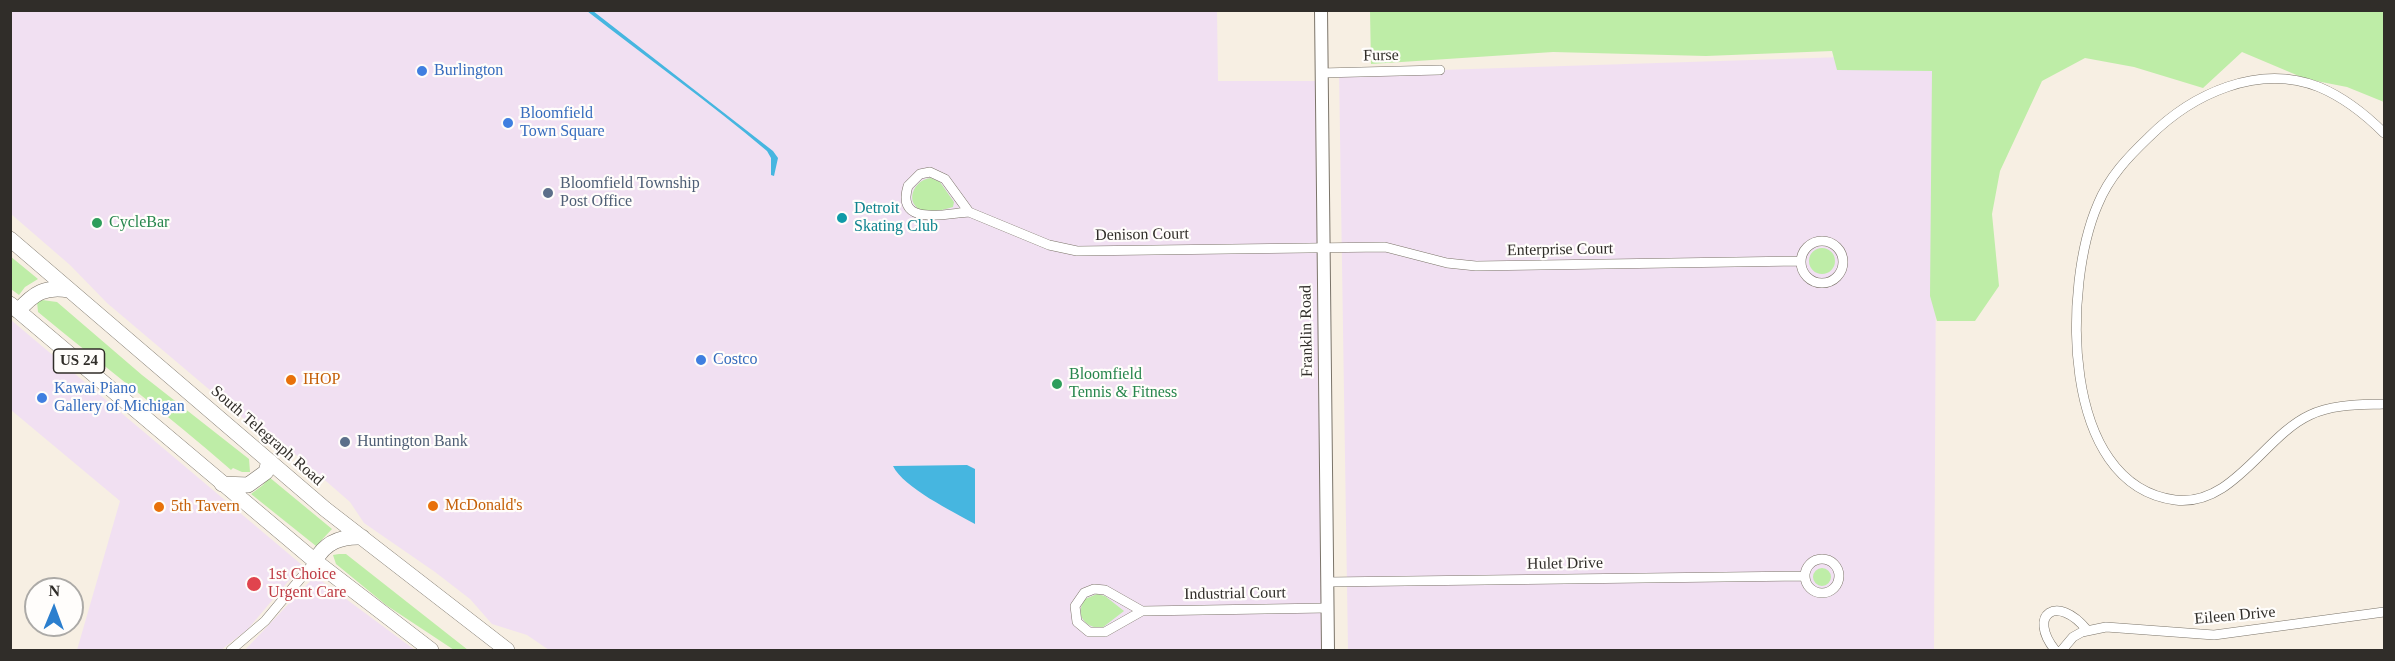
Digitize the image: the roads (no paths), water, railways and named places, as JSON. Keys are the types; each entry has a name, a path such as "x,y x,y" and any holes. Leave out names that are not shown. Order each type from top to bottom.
{"highway":[{"name":"South Telegraph Road","path":"10,239 269,461 507,651"},
{"path":"14,308 40,291 49,288 69,290"},
{"name":"US 24","path":"14,308 147,417 222,484 315,561 431,651"},
{"path":"222,484 248,485 258,480 266,472 269,461"},
{"path":"315,561 329,544 351,536 362,537"}],"street":[{"name":"Franklin Road","path":"1321,10 1328,651"},
{"name":"Furse","path":"1321,73 1440,70"},
{"path":"2385,133 2346,102 2310,84 2276,80 2233,84 2208,93 2173,115 2125,161 2103,194 2092,218 2082,265 2077,319 2078,355 2083,393 2094,429 2113,465 2128,481 2142,490 2166,498 2182,501 2201,498 2232,480 2292,426 2310,414 2341,407 2385,404"},
{"name":"Denison Court","path":"969,212 933,217 918,214 908,201 908,186 920,174 930,172 940,175 969,212 1049,245 1068,250 1322,248"},
{"path":"1822,240 1839,248 1843,262 1836,278 1820,283 1808,278 1800,261 1805,248 1813,242 1822,240"},
{"name":"Enterprise Court","path":"1322,248 1393,248 1465,265 1800,261"},
{"path":"231,651 265,621 315,561"},
{"name":"Hulet Drive","path":"1327,582 1804,576"},
{"name":"Industrial Court","path":"1142,611 1105,632 1095,634 1080,626 1075,612 1077,601 1084,593 1100,589 1142,611 1327,608"},
{"path":"2055,651 2044,628 2045,618 2050,612 2056,610 2070,614 2087,630 2073,637 2062,651"},
{"name":"Eileen Drive","path":"2087,630 2106,627 2214,635 2385,612"}],"water":[{"path":"587,11 593,11 773,151 778,158 774,176 771,175 771,158 767,151"},
{"path":"967,465 975,469 975,524 918,491 907,483 893,466"}],"place":[{"name":"Burlington","path":"422,71"},
{"name":"Bloomfield Town Square","path":"508,123"},
{"name":"Bloomfield Township Post Office","path":"548,193"},
{"name":"Detroit Skating Club","path":"842,218"},
{"name":"CycleBar","path":"97,223"},
{"name":"Costco","path":"701,360"},
{"name":"IHOP","path":"291,380"},
{"name":"Bloomfield Tennis & Fitness","path":"1057,384"},
{"name":"Kawai Piano Gallery of Michigan","path":"42,398"},
{"name":"Huntington Bank","path":"345,442"},
{"name":"McDonald's","path":"433,506"},
{"name":"5th Tavern","path":"159,507"},
{"name":"1st Choice Urgent Care","path":"254,584"}]}
